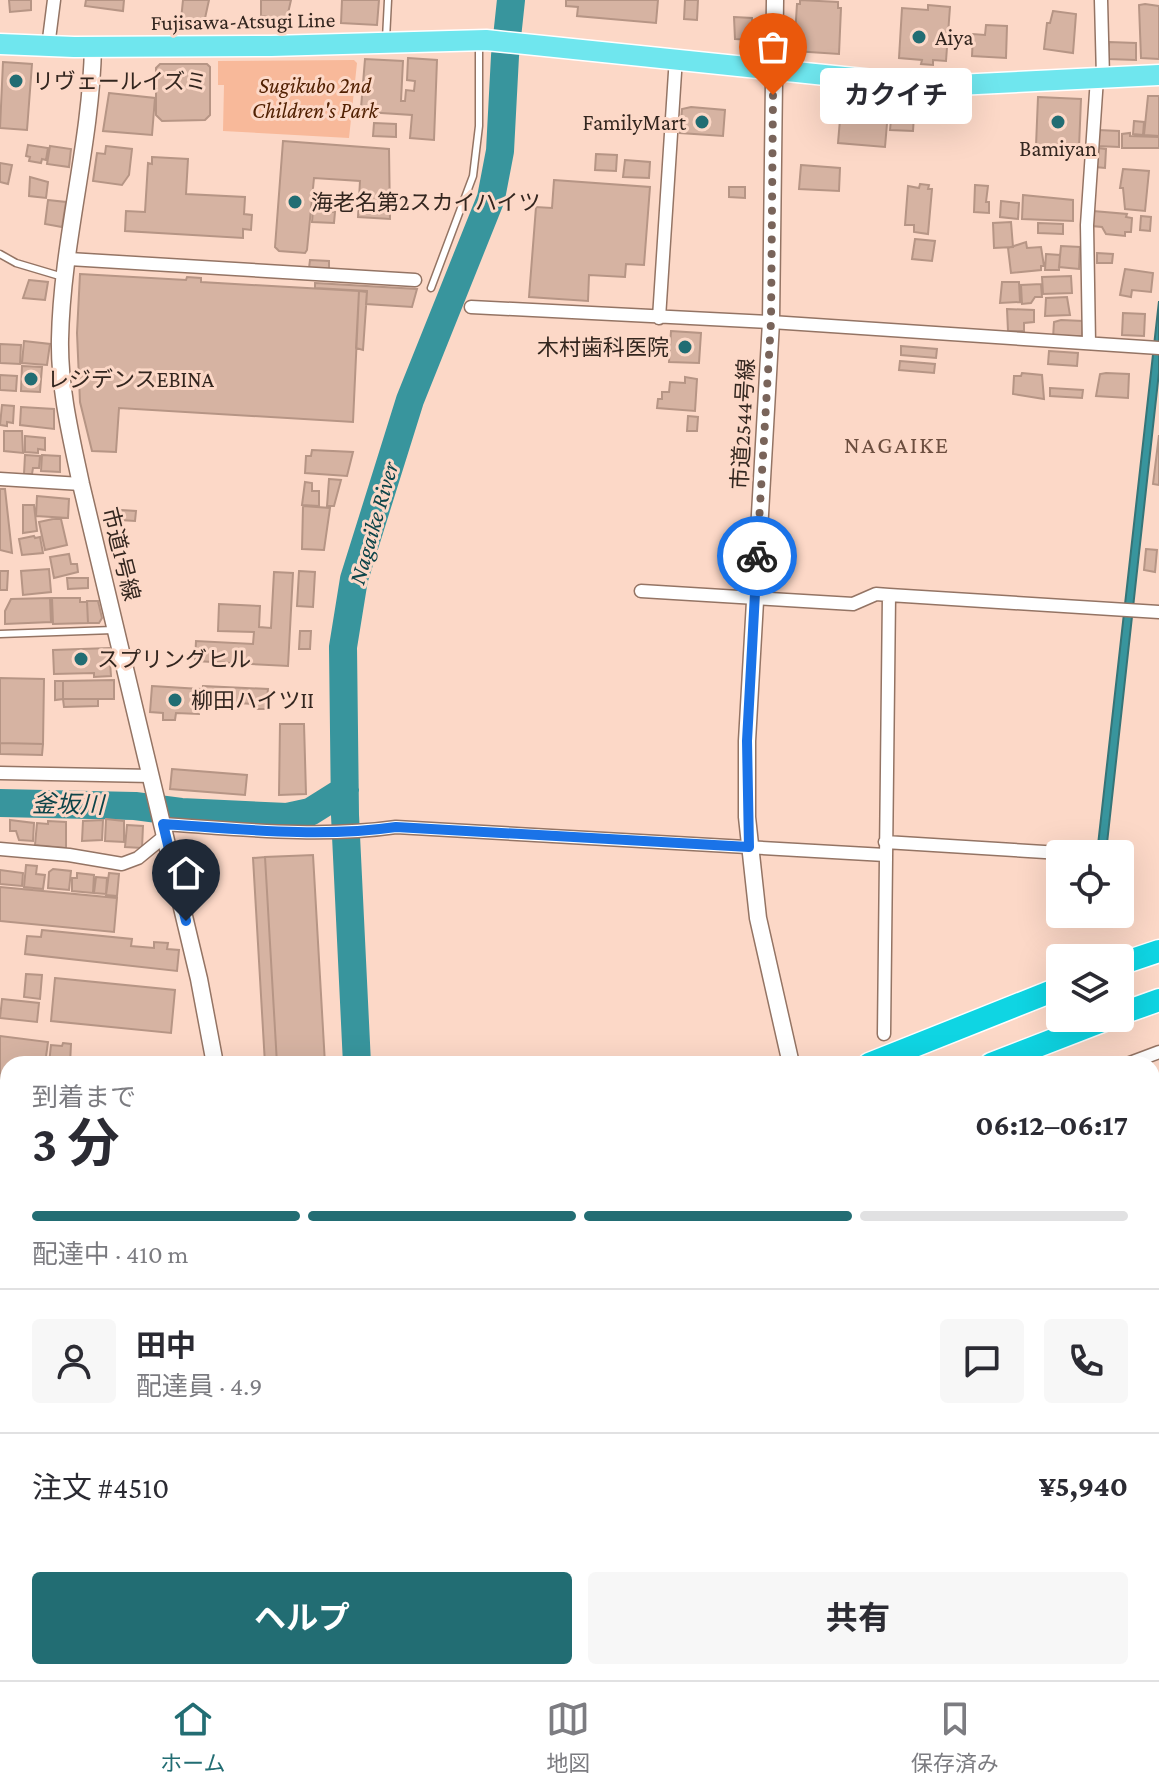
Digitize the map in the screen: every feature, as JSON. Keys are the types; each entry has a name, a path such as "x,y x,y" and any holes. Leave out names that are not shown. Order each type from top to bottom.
{"highway":[{"path":"1134,959 1159,951"},
{"path":"889,1056 1046,994"},
{"path":"1134,1009 1159,1000"},
{"path":"1012,1056 1074,1032"}],"main road":[{"name":"Fujisawa-Atsugi Line","path":"0,44 93,47 482,40 676,57"},
{"path":"676,57 957,85 1159,75"}],"street":[{"path":"48,47 54,0"},
{"name":"市道2544号線","path":"775,0 771,322 746,769 749,847 758,918 789,1056"},
{"path":"1089,343 1087,225 1100,78 1101,0"},
{"name":"市道1号線","path":"93,47 87,124 60,339 63,382 81,484 157,797 213,1056"},
{"path":"659,318 676,57"},
{"path":"69,259 415,280"},
{"path":"471,307 771,322 1157,348"},
{"path":"0,479 81,484"},
{"path":"641,591 853,604 876,594 1159,612"},
{"path":"884,1034 889,595"},
{"path":"0,773 152,776"},
{"path":"0,849 69,855 122,864 138,858 163,825 363,832 396,827 749,847 1046,853"}],"lane":[{"path":"386,43 388,0"},
{"path":"431,288 473,176 482,40"},
{"path":"0,254 16,263 66,277"},
{"path":"0,634 116,630"}],"green space":[{"name":"Sugikubo 2nd Children's Park","path":"354,60 357,63 349,138 223,131 224,85 218,85 218,61"}],"water":[{"path":"1159,301 1159,372 1107,840 1099,840"}],"building":[{"path":"9,0 31,0 31,10 10,12"},
{"path":"86,0 124,0 123,11 85,6"},
{"path":"183,0 209,0 204,23 181,20"},
{"path":"261,0 291,0 286,22 268,21 269,17 261,16"},
{"path":"342,0 379,0 377,25 341,23"},
{"path":"566,0 658,0 656,23 577,16 578,7 566,6"},
{"path":"685,0 698,0 697,20 684,19"},
{"path":"800,0 838,2 838,8 841,8 839,54 794,51 797,4"},
{"path":"928,5 950,7 946,61 933,60 933,65 921,64 922,60 899,58 902,8 928,10"},
{"path":"1139,5 1159,6 1159,59 1141,58"},
{"path":"1053,11 1076,14 1073,53 1044,49 1047,23 1050,23"},
{"path":"734,17 752,18 752,40 735,39"},
{"path":"986,25 1007,26 1006,58 972,56 973,34 985,35"},
{"path":"1109,42 1136,43 1136,60 1108,59"},
{"path":"408,58 437,60 434,140 410,138 412,115 366,112 366,108 361,108 365,59 403,61 401,101 405,101 406,90 414,91 415,81 407,80"},
{"name":"リヴェールイズミ","path":"3,62 32,64 27,130 0,128"},
{"path":"160,64 207,64 210,67 210,115 205,120 162,121 156,115 156,68"},
{"path":"109,93 155,98 152,135 103,131"},
{"path":"842,96 889,100 885,147 838,143"},
{"path":"1148,96 1159,96 1159,136 1144,135"},
{"name":"Bamiyan","path":"1038,97 1081,99 1079,148 1036,146"},
{"path":"893,98 915,100 913,131 890,130"},
{"name":"FamilyMart","path":"682,109 725,110 723,136 680,133"},
{"path":"1134,121 1144,122 1143,135 1133,134"},
{"path":"374,123 396,124 396,137 373,136"},
{"path":"1098,130 1119,131 1119,147 1097,146"},
{"path":"1130,133 1130,136 1159,137 1159,148 1122,148 1122,134"},
{"name":"海老名第2スカイハイツ","path":"283,141 389,149 390,219 358,217 360,181 314,178 307,250 305,253 279,251 275,247"},
{"path":"28,145 48,148 46,160 42,159 41,163 29,161 30,157 26,156"},
{"path":"50,146 71,149 69,167 47,164"},
{"path":"106,146 132,149 129,175 122,185 93,181 97,153 105,154"},
{"path":"1097,148 1106,149 1105,168 1095,167"},
{"path":"596,154 617,155 616,171 595,170"},
{"path":"152,157 188,159 186,194 245,197 244,214 252,215 251,230 243,229 243,238 125,231 126,211 145,212 148,163 152,164"},
{"path":"625,160 650,162 649,178 623,177"},
{"path":"0,163 12,165 8,184 0,182"},
{"path":"801,165 840,168 839,191 799,189"},
{"path":"1123,169 1149,171 1145,211 1125,209 1123,188 1120,188"},
{"path":"30,177 48,182 46,198 29,196"},
{"path":"554,180 650,187 644,265 626,264 625,277 589,275 588,301 529,297 536,207 552,208"},
{"path":"920,184 929,185 928,189 932,189 928,234 914,232 914,225 905,225 908,186 919,188"},
{"path":"975,185 988,186 986,202 989,202 989,213 974,212"},
{"path":"729,187 745,187 745,198 729,197"},
{"path":"1023,195 1073,200 1073,221 1022,219"},
{"path":"48,200 66,202 62,227 45,224"},
{"path":"1001,201 1019,203 1018,219 1000,217"},
{"path":"313,210 335,212 334,223 312,222"},
{"path":"1093,211 1127,214 1126,217 1132,218 1131,232 1125,232 1125,236 1106,234 1102,227 1092,226"},
{"path":"1141,216 1151,217 1150,231 1140,230"},
{"path":"1011,222 1013,247 994,248 993,223"},
{"path":"1038,223 1063,224 1063,234 1038,233"},
{"path":"915,239 935,241 932,261 912,259"},
{"path":"1026,242 1027,248 1041,247 1044,266 1041,270 1011,273 1008,248"},
{"path":"1061,246 1080,247 1079,269 1059,267"},
{"path":"1097,253 1113,254 1112,263 1097,263"},
{"path":"1046,254 1060,255 1059,270 1045,270"},
{"path":"310,260 329,261 329,269 309,268"},
{"path":"1125,269 1153,273 1151,292 1132,290 1131,297 1120,295"},
{"path":"80,274 186,280 187,277 201,278 201,282 359,291 353,422 119,408 116,452 92,451 80,402 77,333"},
{"path":"1071,276 1072,293 1043,294 1042,277"},
{"path":"29,280 48,282 45,300 23,298"},
{"path":"1002,282 1019,282 1020,302 1000,303"},
{"path":"315,283 417,289 412,307 366,304 367,291 315,288"},
{"path":"1041,284 1042,297 1022,304 1021,285"},
{"path":"359,291 367,292 363,350 356,348"},
{"path":"1067,297 1070,315 1045,316 1046,298"},
{"path":"1007,309 1034,310 1034,322 1024,323 1024,331 1008,331"},
{"path":"1123,313 1145,314 1144,336 1122,335"},
{"path":"1083,321 1082,336 1075,336 1075,339 1053,338 1054,322"},
{"name":"木村歯科医院","path":"671,331 701,333 699,363 669,362"},
{"path":"24,341 50,344 47,365 22,363"},
{"path":"0,344 21,345 20,364 0,363"},
{"path":"901,346 937,349 936,358 901,355"},
{"path":"1049,351 1078,353 1077,366 1048,364"},
{"path":"900,361 935,364 934,373 899,370"},
{"name":"レジデンスEBINA","path":"22,366 42,367 40,392 21,391"},
{"path":"1022,373 1042,375 1044,399 1013,394 1014,376 1021,376"},
{"path":"1100,374 1129,374 1128,398 1096,396"},
{"path":"0,375 17,376 16,391 0,390"},
{"path":"685,377 697,379 695,411 657,408 662,392 669,392 670,382 685,383"},
{"path":"1050,388 1083,390 1082,398 1050,396"},
{"path":"2,405 14,406 13,423 7,422 7,426 0,425"},
{"path":"21,407 54,409 54,429 20,425"},
{"path":"688,416 698,417 697,431 687,431"},
{"path":"4,431 22,431 23,453 4,451"},
{"path":"1159,435 1159,485 1153,484"},
{"path":"25,436 45,438 45,450 25,452"},
{"path":"312,450 353,452 347,476 305,473 306,456 311,456"},
{"path":"25,455 40,456 39,468 33,468 32,474 24,474"},
{"path":"42,455 60,456 60,472 41,471"},
{"path":"329,479 341,480 334,506 327,506"},
{"path":"305,482 312,483 312,491 319,491 319,506 302,505"},
{"path":"0,489 5,489 12,553 0,550"},
{"path":"37,496 69,499 68,518 36,516"},
{"path":"23,505 34,505 37,531 23,533"},
{"path":"303,506 330,508 324,550 302,549"},
{"path":"121,510 136,511 135,521 120,520"},
{"path":"61,519 67,545 45,550 39,522"},
{"path":"40,537 43,553 22,555 19,539"},
{"path":"1146,549 1157,550 1155,572 1144,570"},
{"path":"69,554 71,564 77,564 78,572 54,578 50,557"},
{"path":"49,569 51,592 23,595 21,571"},
{"path":"0,571 8,571 7,590 0,590"},
{"path":"299,571 315,572 313,607 297,606"},
{"path":"274,572 293,573 288,666 195,661 196,641 253,644 254,632 218,631 219,604 260,606 259,627 271,628"},
{"path":"67,578 88,578 88,588 68,589"},
{"path":"50,598 51,622 5,624 5,611 11,599"},
{"path":"52,598 80,598 80,602 87,602 88,623 53,624"},
{"path":"87,601 98,601 102,618 99,623 88,623"},
{"path":"300,631 311,631 310,649 299,649"},
{"name":"スプリングヒル","path":"109,648 111,676 94,677 94,673 54,674 53,650"},
{"path":"0,678 44,679 43,744 0,743"},
{"path":"114,680 114,699 63,699 63,681"},
{"path":"55,681 63,681 63,699 55,700"},
{"name":"柳田ハイツII","path":"152,686 200,689 199,714 176,713 175,720 163,720 163,713 150,712"},
{"path":"203,686 268,689 266,709 253,709 254,704 202,701"},
{"path":"63,699 98,699 98,706 64,707"},
{"path":"280,724 304,724 306,794 279,795"},
{"path":"0,743 43,744 42,755 0,754"},
{"path":"172,769 247,775 245,795 170,789"},
{"path":"106,819 124,821 124,842 105,841"},
{"path":"10,820 34,823 33,841 19,840 16,831 10,831"},
{"path":"103,820 102,840 82,841 83,821"},
{"path":"48,821 66,822 66,848 35,845 37,823 48,824"},
{"path":"127,825 143,826 142,848 125,847"},
{"path":"313,855 325,1056 277,1056 265,857"},
{"path":"265,857 277,1056 265,1056 253,858"},
{"path":"26,865 37,866 36,874 45,875 43,889 24,887"},
{"path":"53,869 71,871 69,890 48,888 49,872"},
{"path":"0,870 23,873 22,886 0,884"},
{"path":"77,873 94,875 93,893 72,891 72,878 77,878"},
{"path":"109,873 119,874 117,896 106,895"},
{"path":"96,877 107,878 106,894 94,893"},
{"path":"0,887 117,898 114,932 0,921"},
{"path":"42,930 132,939 131,946 154,948 154,942 168,943 167,949 179,950 177,971 25,954 27,936 41,937"},
{"path":"26,974 42,975 40,999 24,997"},
{"path":"55,978 175,990 171,1033 51,1021"},
{"path":"2,999 39,1003 37,1022 0,1018"},
{"path":"0,1036 48,1042 46,1056 0,1056"},
{"path":"63,1043 71,1044 70,1056 50,1056 51,1045 62,1046"}],"waterway":[{"name":"Nagaike River","path":"357,1056 345,815 343,647 354,579 410,400 491,198 500,151 511,0"},
{"name":"釜坂川","path":"0,803 135,806 181,812 287,817 310,812 345,790"}],"way so far":[{"path":"757,556 771,322 773,95"}],"place":[{"name":"Aiya","path":"919,37"},
{"name":"リヴェールイズミ","path":"16,81"},
{"name":"カクイチ","path":"773,95"},
{"name":"FamilyMart","path":"702,122"},
{"name":"Bamiyan","path":"1058,122"},
{"name":"海老名第2スカイハイツ","path":"295,202"},
{"name":"木村歯科医院","path":"685,347"},
{"name":"レジデンスEBINA","path":"31,379"},
{"name":"スプリングヒル","path":"81,659"},
{"name":"柳田ハイツII","path":"175,700"}],"district":[{"name":"NAGAIKE","path":"897,444"}],"route":[{"path":"186,921 163,824 320,831 368,831 396,827 749,847 746,769 757,556"}]}
